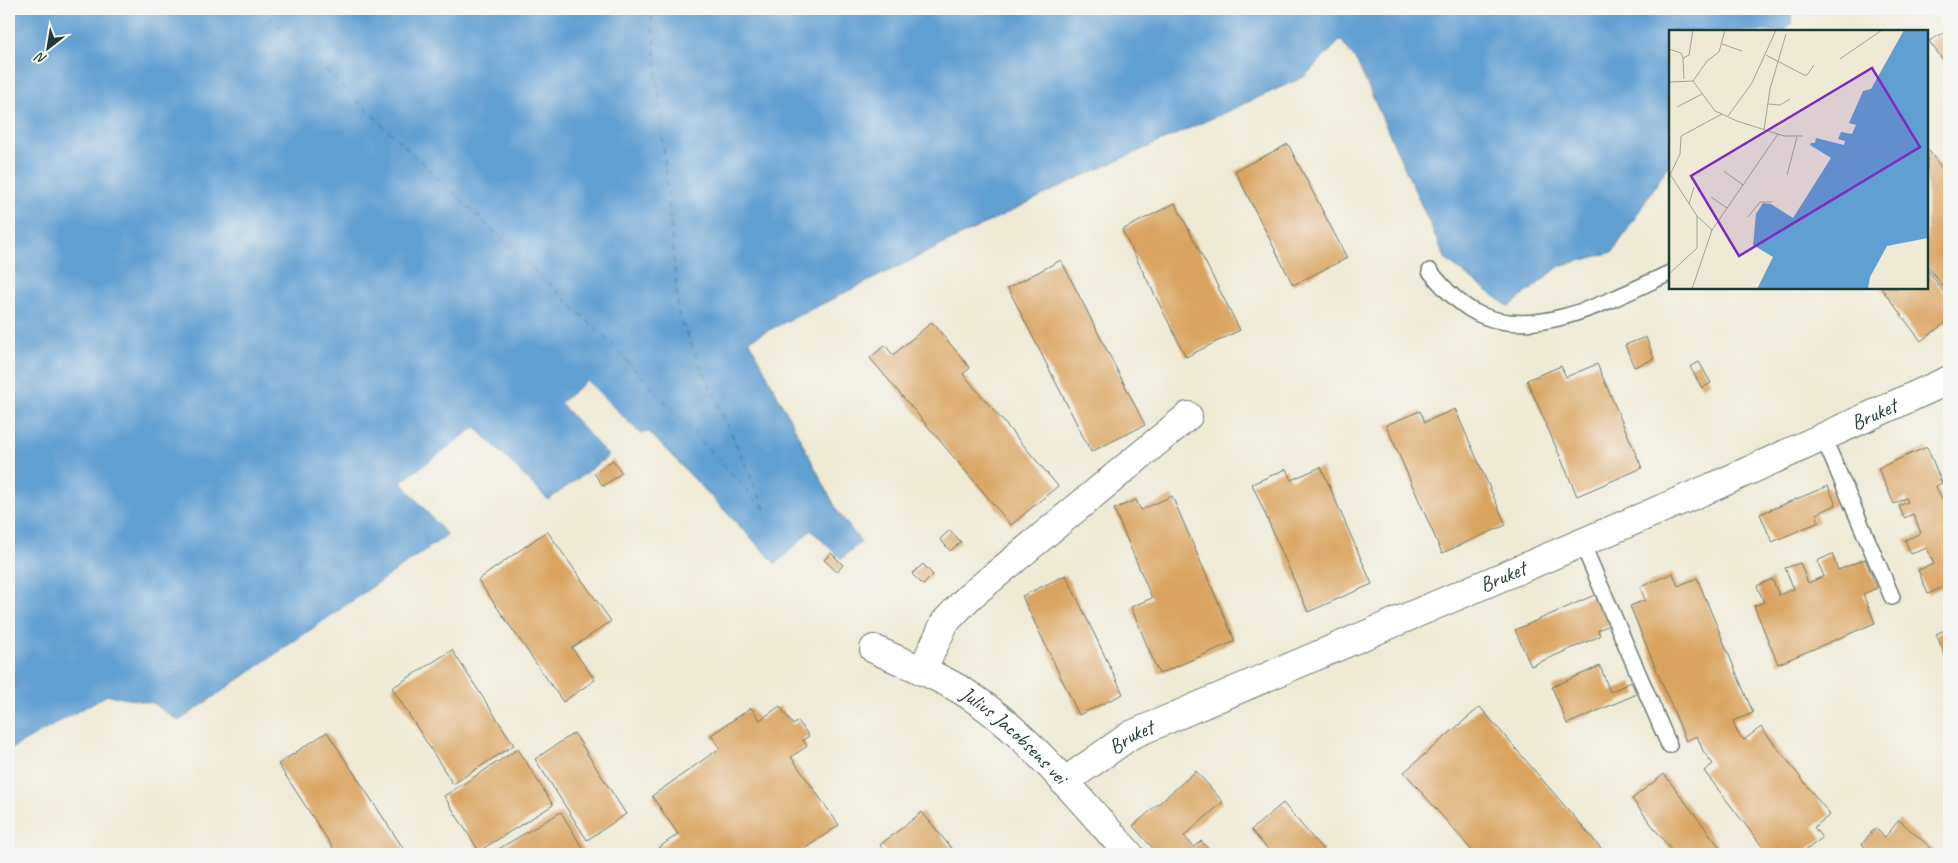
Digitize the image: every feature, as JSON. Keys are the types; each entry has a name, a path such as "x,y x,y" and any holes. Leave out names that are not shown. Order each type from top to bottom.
{"street":[{"name":"Bruket","path":"1064,782 1131,735 1824,439 1949,380"},
{"path":"922,671 946,622 969,597 1188,416"},
{"name":"Julius Jacobsens vei","path":"874,649 951,684 987,708 1021,738 1064,782 1128,854"}],"lane":[{"path":"1430,271 1445,290 1461,304 1482,316 1504,322 1526,323 1598,306 1669,273"},
{"path":"1824,439 1892,597"},
{"path":"1582,543 1669,745"}],"water":[{"path":"9,9 1792,9 1791,24 1785,30 1669,30 1669,165 1613,252 1560,266 1509,307 1446,260 1357,62 1341,40 1304,77 1072,181 749,340 838,512 861,542 841,559 811,530 776,564 649,432 640,434 587,381 561,403 609,456 548,500 475,427 401,482 447,535 179,721 152,703 107,695 9,750"}],"pier":[{"path":"587,381 640,434 638,436 587,384 565,403 611,455 609,456 561,403"}],"building":[{"path":"1949,30 1949,68 1929,41"},
{"path":"1288,144 1347,258 1293,285 1235,171"},
{"path":"1928,149 1949,178 1949,295 1928,266"},
{"path":"1175,203 1240,330 1186,357 1122,230"},
{"path":"1061,260 1145,425 1091,452 1008,288"},
{"path":"1928,270 1949,299 1949,320 1921,341 1882,289 1928,289"},
{"path":"932,322 970,368 963,374 1058,486 1011,525 870,358 885,345 893,355"},
{"path":"1646,337 1654,359 1634,367 1625,345"},
{"path":"1699,362 1711,383 1702,388 1690,367"},
{"path":"1597,364 1642,468 1577,496 1527,380 1561,366 1566,377"},
{"path":"1455,409 1506,525 1442,553 1386,425 1420,411 1425,422"},
{"path":"1927,447 1942,483 1936,486 1942,499 1949,496 1949,601 1943,587 1928,594 1918,570 1934,564 1927,548 1911,554 1905,540 1921,533 1913,514 1904,518 1899,506 1908,502 1906,498 1894,504 1878,468"},
{"path":"613,460 622,473 603,486 594,473"},
{"path":"1321,467 1372,584 1308,612 1252,484 1286,469 1291,480"},
{"path":"1828,486 1836,505 1816,514 1819,522 1772,542 1760,514"},
{"path":"1172,496 1235,641 1159,674 1131,607 1152,598 1114,509 1136,500 1141,510"},
{"path":"950,530 961,542 950,551 940,539"},
{"path":"547,531 611,621 572,648 595,680 563,702 478,580"},
{"path":"831,553 843,565 837,572 824,560"},
{"path":"1832,554 1838,570 1865,559 1877,588 1863,594 1875,623 1778,664 1754,606 1764,602 1757,586 1772,579 1779,595 1794,589 1785,568 1800,563 1808,583 1824,576 1817,561"},
{"path":"923,564 933,575 923,585 912,574"},
{"path":"1673,573 1678,586 1697,578 1753,713 1733,721 1737,732 1744,740 1761,727 1830,815 1814,827 1822,838 1801,854 1790,854 1786,849 1779,854 1768,854 1704,771 1713,764 1703,751 1697,736 1686,741 1630,606 1645,600 1640,587"},
{"path":"1066,575 1123,694 1079,715 1022,596"},
{"path":"1599,593 1612,624 1598,630 1600,636 1531,666 1515,630"},
{"path":"1949,628 1949,656 1946,657 1936,634"},
{"path":"452,650 514,745 453,784 392,688"},
{"path":"1600,666 1610,692 1631,682 1637,694 1567,724 1552,687"},
{"path":"780,706 793,725 798,721 809,736 803,740 807,746 791,757 839,825 797,854 650,854 678,834 652,796 720,748 711,735 751,708 760,720"},
{"path":"1480,707 1606,854 1475,854 1404,772"},
{"path":"327,732 407,854 337,854 278,764"},
{"path":"574,733 626,814 587,840 535,759"},
{"path":"518,749 553,805 479,851 444,796"},
{"path":"1196,771 1223,802 1184,836 1194,847 1201,841 1213,854 1158,854 1133,826"},
{"path":"1664,774 1724,853 1674,854 1632,799"},
{"path":"1283,803 1324,851 1320,854 1272,854 1251,830"},
{"path":"561,812 586,854 490,854"},
{"path":"922,812 956,854 887,854 880,845"},
{"path":"1899,820 1938,854 1871,854 1862,844 1875,828 1885,837"}],"ferry route":[{"path":"261,9 611,343 766,511 679,317 651,9"}]}
